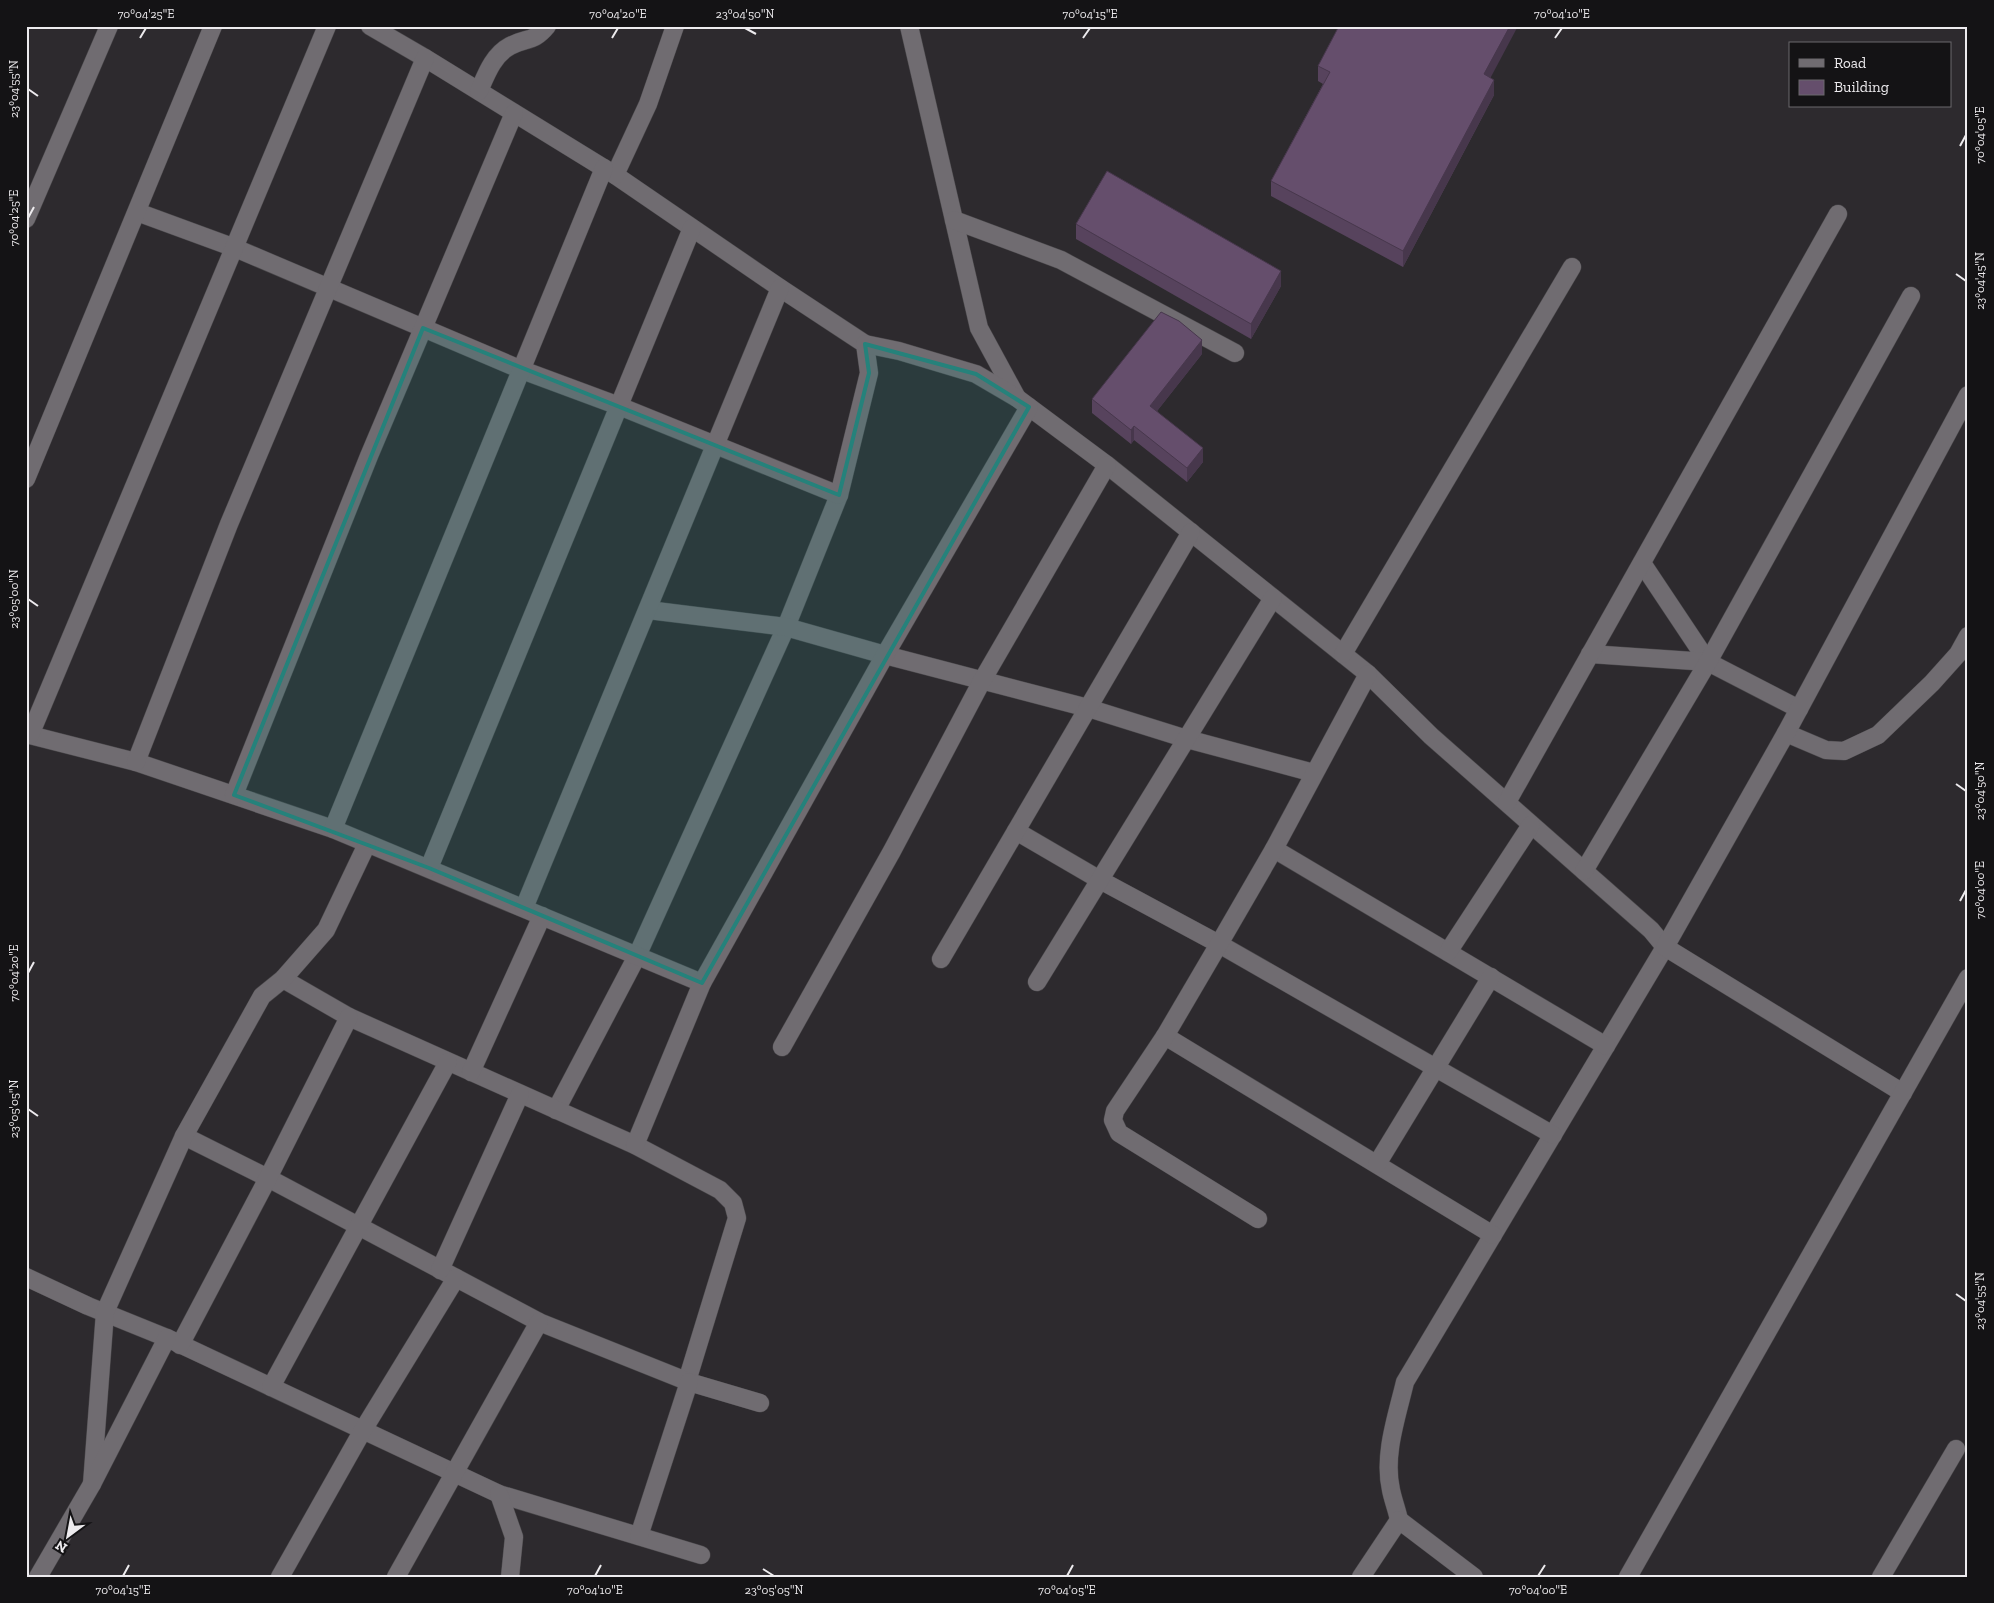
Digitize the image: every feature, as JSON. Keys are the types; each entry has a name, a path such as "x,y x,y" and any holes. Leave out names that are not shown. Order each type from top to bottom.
{"street":[{"path":"26,220 109,26"},
{"path":"26,479 213,26"},
{"path":"327,26 235,248 28,734 136,762 333,829 702,983"},
{"path":"370,26 400,34 426,58 610,172 865,344 899,351 976,374 1023,402 1107,465 1368,674 1431,736 1651,930 1665,947 1903,1093"},
{"path":"479,91 492,63 509,46 538,37 547,26"},
{"path":"333,829 522,370 610,172 648,104 675,26"},
{"path":"908,26 979,328 1023,402"},
{"path":"136,762 229,524 426,58"},
{"path":"234,796 369,456 514,113"},
{"path":"137,212 235,248 522,370 619,406 839,495"},
{"path":"1507,802 1838,214"},
{"path":"954,220 1061,260 1235,353"},
{"path":"429,868 692,228"},
{"path":"1343,654 1572,268"},
{"path":"524,908 780,288"},
{"path":"1584,870 1708,662 1911,296"},
{"path":"556,1110 637,956 786,627 839,495 869,373 865,344"},
{"path":"1464,1574 1400,1520 1390,1489 1390,1460 1393,1433 1405,1382 1665,947 1786,733 1968,395"},
{"path":"635,1145 702,983 885,655 1023,402"},
{"path":"782,1047 892,851 984,679 1107,465"},
{"path":"941,959 1191,532"},
{"path":"1642,563 1708,662"},
{"path":"1037,982 1274,598"},
{"path":"648,610 786,627 885,655 984,679 1314,774"},
{"path":"1786,733 1826,750 1844,751 1878,735 1932,683 1958,654 1968,636"},
{"path":"1590,654 1708,662 1799,709"},
{"path":"1258,1219 1119,1133 1113,1120 1115,1110 1165,1036 1219,944 1274,849 1368,674"},
{"path":"1448,952 1532,825"},
{"path":"1016,830 1100,880 1219,944 1553,1135"},
{"path":"92,1484 105,1312 184,1136 262,996 283,979 326,930 367,844"},
{"path":"1274,849 1606,1046"},
{"path":"471,1072 542,916"},
{"path":"1377,1164 1491,977"},
{"path":"1628,1577 1968,978"},
{"path":"283,979 349,1017 635,1145 720,1190 733,1203 737,1218 639,1536"},
{"path":"38,1577 268,1178 349,1017"},
{"path":"1165,1036 1493,1235"},
{"path":"271,1387 448,1062"},
{"path":"440,1270 520,1094"},
{"path":"184,1136 268,1178 539,1322 688,1382 760,1403"},
{"path":"26,1277 88,1306 173,1341 499,1494 701,1554"},
{"path":"280,1577 363,1430 456,1278"},
{"path":"396,1577 456,1474 539,1322"},
{"path":"1881,1577 1956,1449"},
{"path":"499,1494 514,1536 510,1577"},
{"path":"1361,1577 1400,1520"}],"highlighted area":[{"path":"423,328 839,495 869,373 865,344 976,374 1029,407 702,983 429,868 234,795"}],"building":[{"path":"1339,26 1510,26 1484,74 1494,80 1403,251 1271,181 1330,72 1318,66"},
{"path":"1107,171 1281,271 1251,324 1076,224"},
{"path":"1161,312 1179,321 1202,340 1150,406 1203,448 1187,468 1134,426 1131,430 1092,399"}]}
